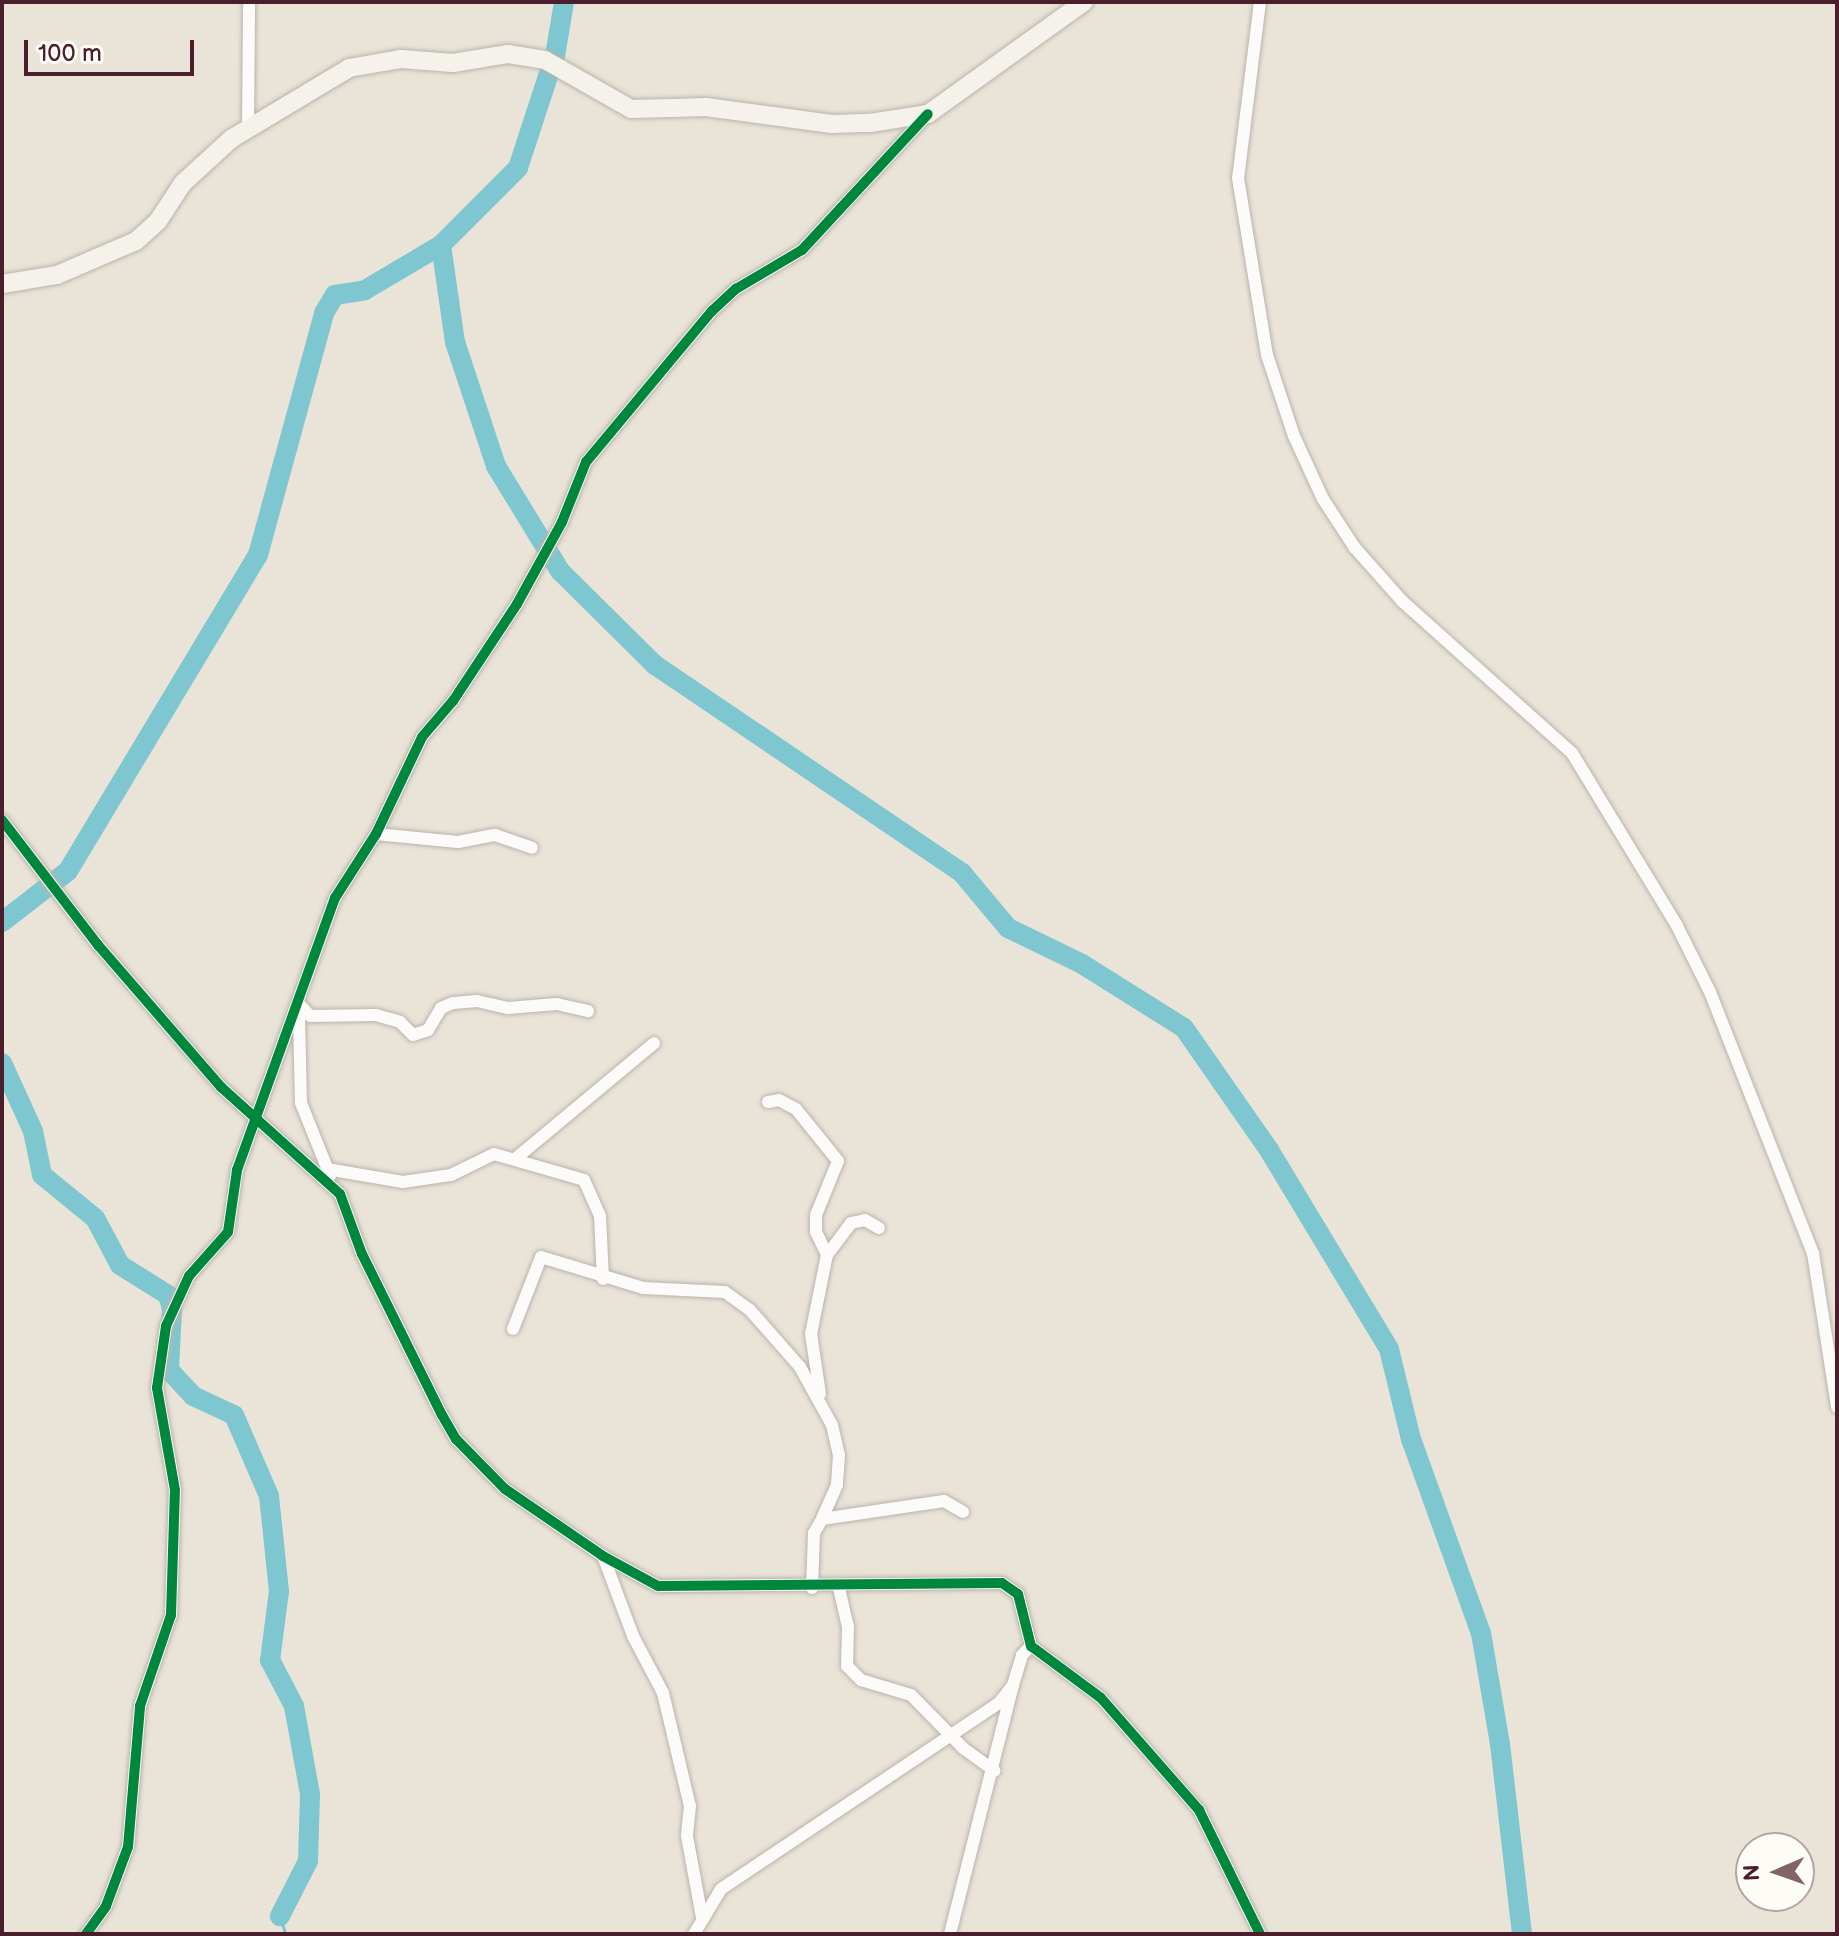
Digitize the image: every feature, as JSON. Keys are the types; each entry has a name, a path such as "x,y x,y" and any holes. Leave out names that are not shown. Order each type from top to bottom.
{"street":[{"path":"248,127 249,2"},
{"path":"86,1934 106,1906 128,1847 140,1706 171,1615 175,1490 157,1388 166,1326 189,1276 228,1232 233,1185 253,1120 299,1004 335,898 376,834 422,737 453,701 517,604 562,522 586,462 712,311 736,289 802,250 928,114 1084,2"},
{"path":"1260,2 1238,178 1267,355 1294,436 1323,499 1355,548 1402,601 1572,753 1677,926 1710,992 1813,1253 1837,1407"},
{"path":"2,284 57,275 136,241 158,221 183,183 248,127 349,68 401,59 453,63 508,54 545,60 631,109 706,107 850,124 928,114"},
{"path":"2,820 39,871 253,1120 340,1194"},
{"path":"376,834 458,842 495,835 532,848"},
{"path":"299,1004 310,1016 376,1015 400,1022 413,1035 428,1030 441,1008 453,1003 477,1001 508,1008 557,1004 588,1011"},
{"path":"299,1004 301,1103 327,1169 379,1289 456,1439 505,1489 634,1576 669,1588 726,1583 812,1588 1002,1583 1018,1594 1031,1646 1101,1698 1184,1790 1212,1831 1260,1934"},
{"path":"515,1159 654,1043"},
{"path":"768,1102 779,1100 796,1109 838,1161 816,1215 816,1232 827,1255"},
{"path":"327,1169 403,1182 451,1175 494,1154 584,1180 600,1216 603,1279"},
{"path":"812,1588 814,1533 837,1485 839,1455 821,1401 811,1334 827,1255 851,1223 865,1220 879,1228"},
{"path":"513,1329 541,1257 603,1279 643,1288 725,1292 750,1310 800,1367 821,1401"},
{"path":"822,1519 865,1509 944,1501 963,1512"},
{"path":"603,1556 607,1576 663,1693 690,1806 687,1836 702,1918"},
{"path":"839,1588 848,1626 847,1666 861,1680 911,1695 947,1734 995,1771"},
{"path":"950,1934 995,1771 1013,1685 1022,1655 1031,1646"},
{"path":"694,1934 721,1889 850,1806 947,1734 999,1703 1013,1685"}],"waterway":[{"path":"555,56 564,2"},
{"path":"2,922 68,871 258,555 324,313 335,295 365,290 441,245 518,168 549,73"},
{"path":"441,245 455,342 496,466 560,571 655,665 962,873 1008,928 1082,964 1184,1028 1269,1150 1389,1349 1411,1439 1481,1633 1500,1744 1522,1934"},
{"path":"2,1063 33,1131 42,1175 95,1218 120,1265 168,1295 172,1309 169,1370 193,1396 234,1415 269,1496 279,1591 270,1660 294,1706 310,1794 308,1861 280,1916"},
{"path":"280,1916 285,1934"}],"cycle path":[{"path":"86,1934 106,1906 128,1847 140,1706 171,1615 175,1490 157,1388 166,1326 189,1276 228,1232 237,1170 335,898 376,834 422,737 453,701 517,604 562,522 586,462 712,311 736,289 802,250 928,114"},
{"path":"2,820 98,945 221,1087 340,1194 362,1254 442,1415 456,1439 505,1489 603,1556 658,1586 1002,1583 1018,1594 1031,1646 1101,1698 1199,1810 1260,1934"}]}
